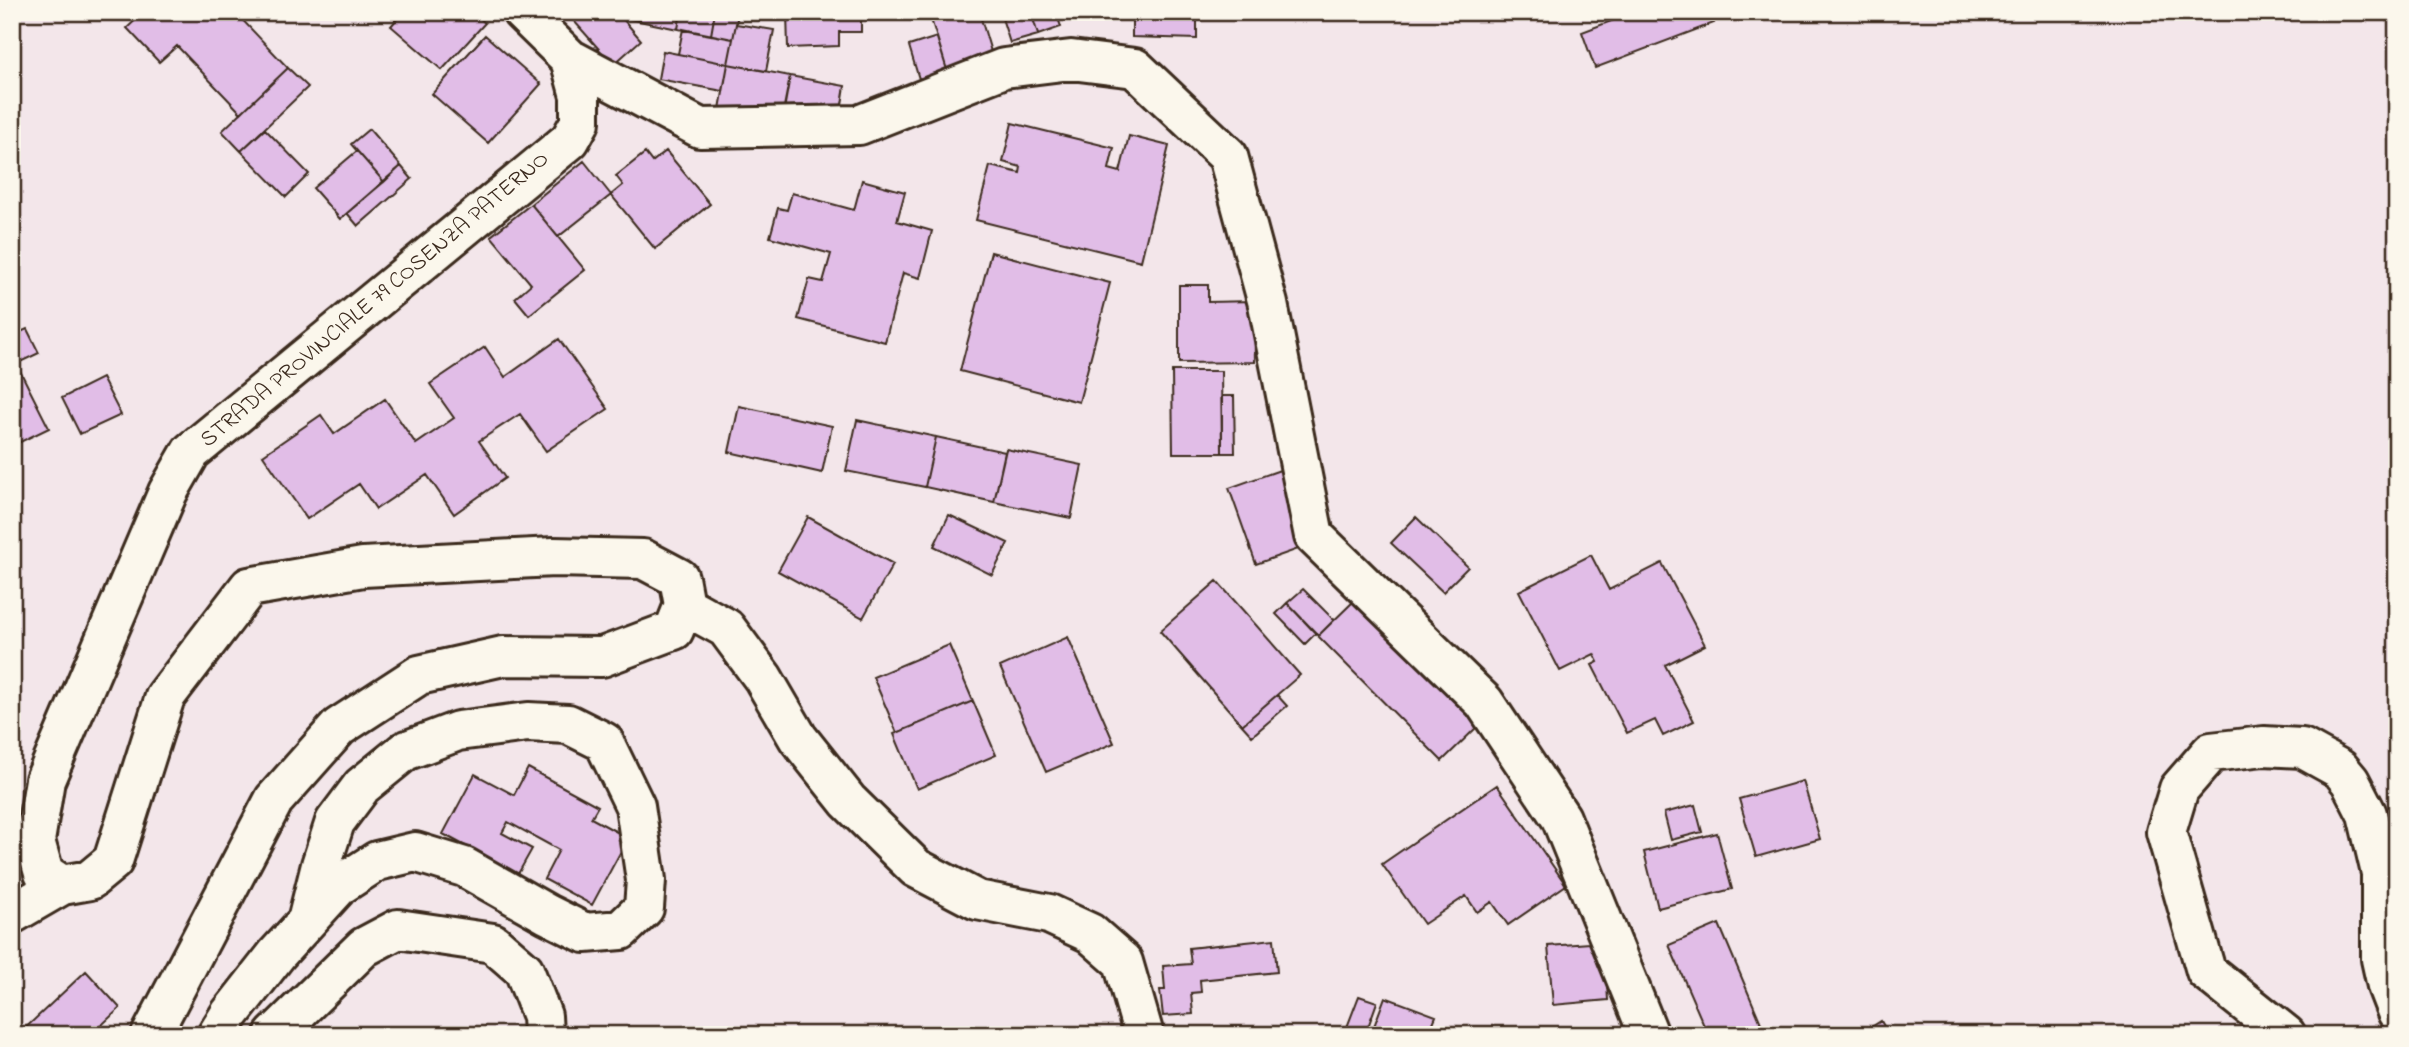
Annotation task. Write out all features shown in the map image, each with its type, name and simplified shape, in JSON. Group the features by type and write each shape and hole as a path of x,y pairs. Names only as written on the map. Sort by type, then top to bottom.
{"street":[{"path":"522,12 570,59 700,128 859,125 1004,68 1071,60 1135,68 1228,156 1268,303 1314,536 1484,702 1561,818 1650,1035"},
{"name":"STRADA PROVINCIALE 79 COSENZA PATERNO","path":"62,885 44,873 35,841 45,780 168,492 191,452 570,140 580,122 580,96 570,59"},
{"path":"12,914 62,885 90,880 113,860 165,698 249,587 363,566 554,557 643,559 679,578 684,605 674,630 602,657 503,656 419,675 339,727 274,800 151,1035"},
{"path":"684,605 726,628 762,678 798,738 848,801 916,868 977,900 1049,914 1069,923 1090,933 1123,962 1144,1035"},
{"path":"217,1035 277,954 340,885 377,861 415,852 464,867 585,933 621,930 644,908 646,880 635,806 604,741 568,724 528,722 458,731 405,751 362,786 335,822 307,921"},
{"path":"2286,1035 2206,971 2166,832 2179,789 2211,752 2264,746 2302,748 2340,769 2350,781 2367,814 2381,873 2382,959 2387,986 2397,1012"},
{"path":"274,1035 364,947 398,929 493,943 524,970 542,1016 543,1035"}],"building":[{"path":"144,12 235,12 288,68 241,113 177,46 159,62 127,28"},
{"path":"403,12 473,12 485,23 442,70 391,26"},
{"path":"566,12 617,12 641,40 613,65"},
{"path":"630,12 681,12 678,29 629,19"},
{"path":"681,12 715,12 711,35 678,29"},
{"path":"715,12 738,14 733,39 711,35"},
{"path":"787,12 861,12 861,32 839,32 839,46 788,48"},
{"path":"942,12 979,12 992,55 947,70 930,16"},
{"path":"1000,12 1031,12 1038,35 1010,43"},
{"path":"1056,12 1061,27 1038,35 1032,15"},
{"path":"1085,12 1197,12 1197,39 1132,37 1132,15"},
{"path":"1635,12 1710,12 1714,23 1595,68 1582,32"},
{"path":"736,24 774,30 766,71 728,64"},
{"path":"683,29 733,39 728,64 678,54"},
{"path":"485,35 541,84 488,143 432,94"},
{"path":"937,37 947,70 919,79 909,46"},
{"path":"663,51 728,64 723,91 658,79"},
{"path":"728,64 790,76 782,121 720,109"},
{"path":"288,68 308,87 241,151 222,131"},
{"path":"790,76 845,86 839,123 783,112"},
{"path":"1012,123 1114,148 1109,169 1120,172 1129,136 1169,146 1141,261 976,220 990,166 1020,173 1021,167 1003,162"},
{"path":"265,129 309,174 286,197 241,151"},
{"path":"369,129 401,166 384,182 351,144"},
{"path":"357,151 384,182 340,219 313,188"},
{"path":"666,151 710,204 655,249 611,195 623,185 616,176 645,153 652,162"},
{"path":"584,161 611,195 558,237 531,204"},
{"path":"401,166 412,179 358,226 347,213"},
{"path":"862,180 905,192 897,221 932,231 920,278 903,273 885,342 798,319 809,279 823,282 831,254 770,237 778,208 787,210 792,193 854,210"},
{"path":"531,204 585,270 529,315 515,298 531,284 491,236"},
{"path":"991,252 1110,283 1079,402 960,371"},
{"path":"1179,285 1208,285 1208,302 1254,301 1255,362 1179,363"},
{"path":"27,329 39,353 16,364 12,355 12,336"},
{"path":"559,339 608,409 546,451 520,414 479,441 505,478 454,514 427,475 376,509 359,484 307,519 263,455 321,415 334,434 385,399 416,444 454,418 430,384 485,347 505,377"},
{"path":"12,355 49,428 12,446"},
{"path":"1172,371 1221,371 1222,453 1173,453"},
{"path":"102,378 121,415 80,434 62,398"},
{"path":"1222,396 1234,396 1235,453 1222,453"},
{"path":"739,406 832,426 822,473 729,452"},
{"path":"857,420 936,437 925,487 846,471"},
{"path":"936,437 1005,452 994,502 925,487"},
{"path":"1006,449 1082,465 1071,518 994,502"},
{"path":"1280,470 1307,546 1256,564 1229,488"},
{"path":"949,515 1008,543 992,575 934,546"},
{"path":"808,517 893,564 863,618 778,571"},
{"path":"1416,517 1468,567 1443,592 1391,543"},
{"path":"1591,555 1609,590 1662,563 1705,645 1665,665 1694,721 1663,736 1655,720 1627,733 1592,665 1598,662 1594,654 1560,671 1519,591"},
{"path":"1217,581 1300,675 1242,725 1160,631"},
{"path":"1303,589 1334,620 1318,636 1287,603"},
{"path":"1356,599 1479,725 1442,761 1318,636"},
{"path":"1287,603 1316,633 1305,644 1276,614"},
{"path":"1068,637 1114,743 1046,772 1000,667"},
{"path":"949,645 973,701 897,733 873,677"},
{"path":"1277,695 1287,706 1252,736 1242,725"},
{"path":"973,701 996,755 917,789 894,734"},
{"path":"528,768 598,806 591,818 628,838 592,905 544,879 559,850 508,822 502,833 532,849 518,874 443,834 475,774 514,795"},
{"path":"1803,781 1820,839 1756,857 1739,799"},
{"path":"1497,785 1566,885 1508,925 1492,902 1477,912 1466,896 1424,924 1382,864"},
{"path":"1695,805 1702,832 1671,840 1664,813"},
{"path":"1717,833 1732,889 1658,908 1644,852"},
{"path":"1719,924 1766,1035 1708,1035 1669,945"},
{"path":"1274,939 1277,972 1200,980 1201,992 1191,993 1193,1014 1163,1016 1160,990 1165,990 1163,966 1191,964 1189,948"},
{"path":"1604,942 1608,1000 1553,1005 1548,946"},
{"path":"86,971 120,1008 91,1035 18,1035"},
{"path":"1359,996 1377,1002 1368,1027 1373,1029 1385,997 1436,1016 1428,1035 1344,1035"},
{"path":"1881,1021 1889,1035 1859,1035"},
{"path":"1472,1029 1487,1035 1469,1035"}]}
